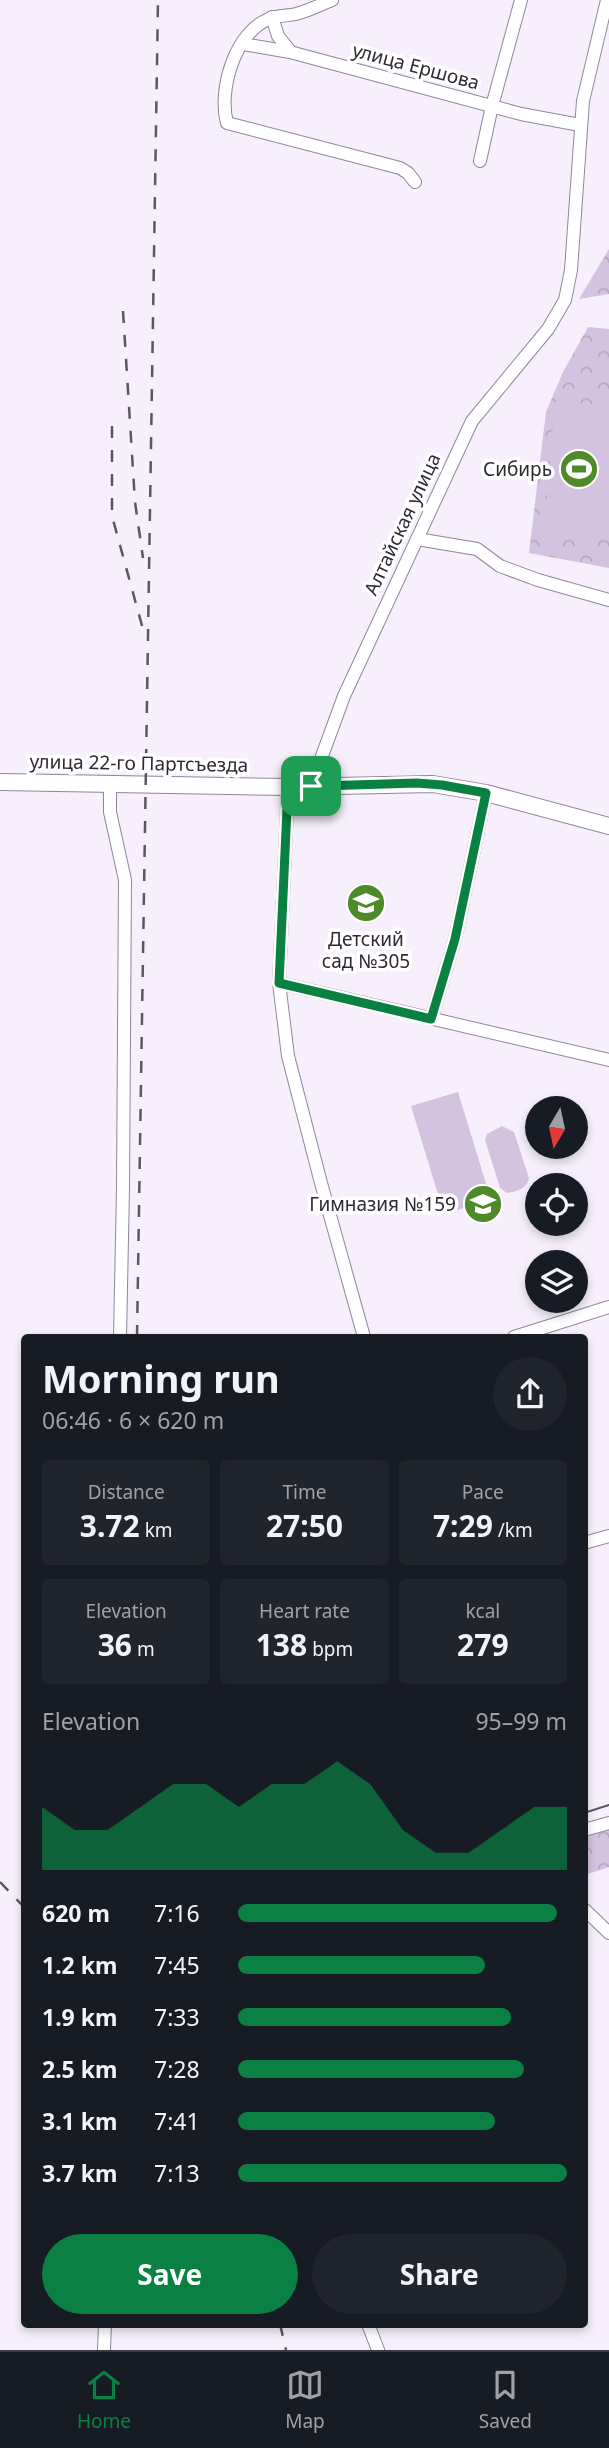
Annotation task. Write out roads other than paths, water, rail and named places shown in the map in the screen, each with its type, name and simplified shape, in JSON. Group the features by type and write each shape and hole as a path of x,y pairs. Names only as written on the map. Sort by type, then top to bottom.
{"main road":[{"name":"улица 22-го Партсъезда","path":"0,782 288,787 417,783 486,793 609,826"}],"street":[{"path":"332,0 295,14 272,17 247,34 228,76 224,97 227,124 400,168 415,182"},
{"path":"480,161 521,0"},
{"path":"580,125 587,76 607,0"},
{"path":"272,17 278,36 290,51"},
{"name":"улица Ершова","path":"243,44 290,51 492,106 580,125"},
{"name":"Алтайская улица","path":"311,786 344,696 472,421 548,329 565,300 571,270 580,125"},
{"path":"417,539 477,549 500,566 609,600"},
{"path":"110,784 110,812 125,880 120,1334"},
{"path":"288,787 279,983 293,1079 363,1334"},
{"path":"431,1019 455,939 486,793"},
{"path":"279,983 609,1060"},
{"path":"524,1334 609,1307"},
{"path":"588,1542 609,1536"},
{"path":"588,1829 609,1822"},
{"path":"588,1913 609,1933"},
{"path":"104,2350 105,2328"},
{"path":"370,2328 378,2350"}],"tram line":[{"path":"588,1812 609,1805"}],"railway":[{"path":"137,1334 158,0"},
{"path":"123,311 135,502 143,558"},
{"path":"112,426 112,516 144,633"},
{"path":"0,1882 21,1904"},
{"path":"281,2328 286,2350"}],"place":[{"name":"Сибирь","path":"579,469"},
{"name":"Детский сад №305","path":"366,903"},
{"name":"Гимназия №159","path":"483,1204"}]}
